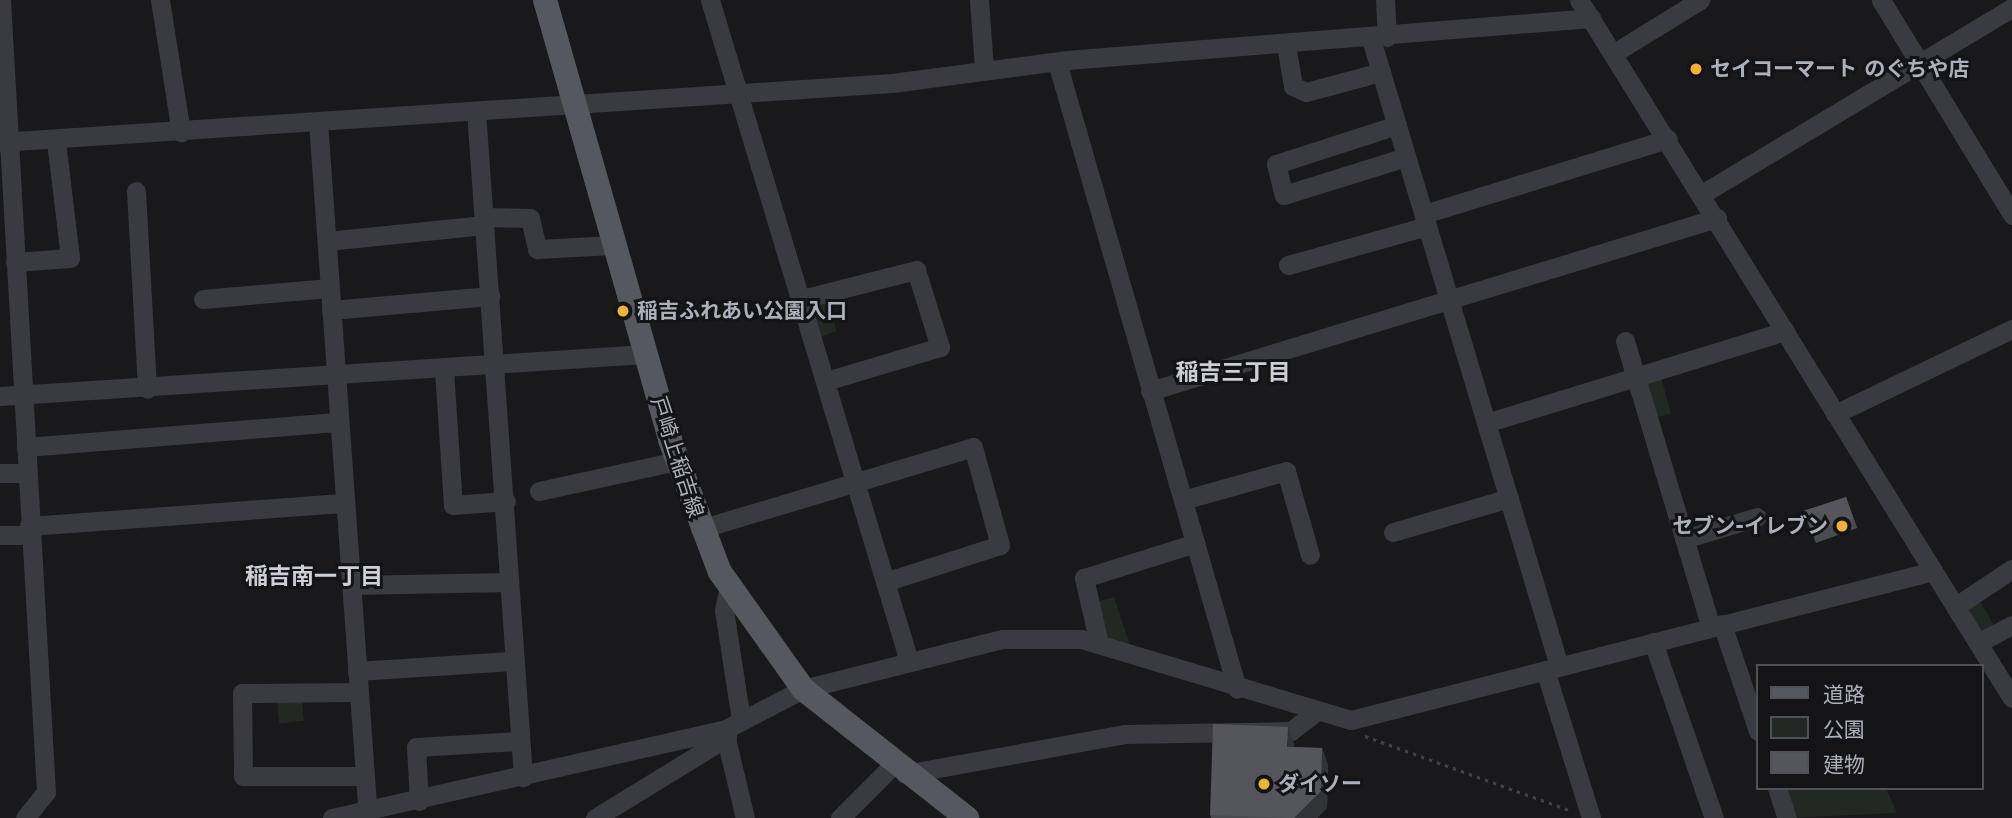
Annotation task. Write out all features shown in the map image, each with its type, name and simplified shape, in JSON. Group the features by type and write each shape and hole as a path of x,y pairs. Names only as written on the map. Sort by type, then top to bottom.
{"main road":[{"name":"戸崎上稲吉線","path":"545,0 677,461 700,529 729,588 803,689 899,770 967,818"}],"street":[{"path":"1,0 6,142 46,792 25,818"},
{"path":"160,0 181,132"},
{"path":"710,0 909,661"},
{"path":"979,0 984,68"},
{"path":"1385,0 1379,38 1381,72 1509,498 1591,818"},
{"path":"1579,0 1615,53 2012,698"},
{"path":"1615,53 1700,0"},
{"path":"1881,0 2012,215"},
{"path":"1702,194 2012,8"},
{"path":"6,142 892,83 984,68 1379,38 1591,18"},
{"path":"1286,45 1293,86 1306,92 1381,72"},
{"path":"1057,62 1237,689"},
{"path":"476,111 506,501 512,661 523,777"},
{"path":"318,121 367,815"},
{"path":"1397,125 1276,164 1284,195 1406,157"},
{"path":"1288,265 1668,139"},
{"path":"15,262 70,258 56,140"},
{"path":"136,191 147,389"},
{"path":"327,241 484,221 530,218 537,249 613,245"},
{"path":"1150,391 1717,218"},
{"path":"802,299 916,270 940,347 826,381"},
{"path":"203,299 330,288"},
{"path":"331,310 490,296"},
{"path":"1835,414 2012,329"},
{"path":"1486,423 1785,331"},
{"path":"1625,341 1684,539 1756,726"},
{"path":"0,396 336,378 645,354"},
{"path":"444,370 453,505 506,501"},
{"path":"26,447 339,422"},
{"path":"700,529 973,447 1000,545 885,582"},
{"path":"539,492 677,461"},
{"path":"1183,500 1286,471 1310,555"},
{"path":"0,473 27,473"},
{"path":"1393,533 1509,498"},
{"path":"0,535 345,503"},
{"path":"1684,539 1757,517"},
{"path":"1099,643 1084,578 1196,543"},
{"path":"1956,606 2012,569"},
{"path":"595,818 731,729 803,689 1002,639 1041,636 1099,643 1314,713 1351,720 1933,571"},
{"path":"351,585 508,582"},
{"path":"729,588 724,610 731,729 745,818"},
{"path":"1978,643 2012,625"},
{"path":"1654,642 1714,818"},
{"path":"357,671 512,661"},
{"path":"358,692 242,693 243,776 364,776"},
{"path":"839,818 899,770 1125,734 1291,731 1314,713"},
{"path":"332,818 367,815 731,729"},
{"path":"419,801 415,747 520,740"},
{"path":"1778,790 1787,818"}],"path":[{"path":"1351,720 1365,736 1591,818"}],"green space":[{"path":"826,298 837,331 819,337 808,304"},
{"path":"1660,373 1671,414 1651,419 1640,378"},
{"path":"1114,597 1131,648 1110,643 1096,602"},
{"path":"1980,601 1996,629 1980,638 1964,610"},
{"path":"301,692 304,721 279,723 276,695"},
{"path":"1778,790 1887,790 1897,813 1787,818"}],"building":[{"path":"1846,497 1853,519 1811,532 1804,511"},
{"path":"1213,724 1288,727 1287,747 1322,748 1321,791 1294,818 1210,815"}],"place":[{"name":"セイコーマート のぐちや店","path":"1696,69"},
{"name":"稲吉ふれあい公園入口","path":"623,311"},
{"name":"セブン-イレブン","path":"1842,526"},
{"name":"ダイソー","path":"1264,784"}],"district":[{"name":"稲吉三丁目","path":"1233,372"},
{"name":"稲吉南一丁目","path":"314,576"}]}
